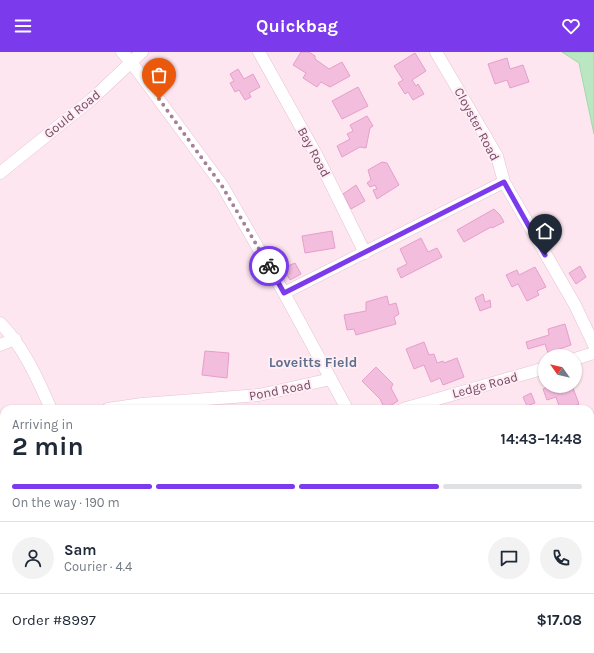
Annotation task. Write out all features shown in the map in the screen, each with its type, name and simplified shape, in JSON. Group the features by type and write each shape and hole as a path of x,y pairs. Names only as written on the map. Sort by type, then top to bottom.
{"street":[{"path":"122,52 131,62 222,186 284,293 345,405"},
{"name":"Gould Road","path":"0,172 92,98 142,52"},
{"name":"Bay Road","path":"259,52 317,156 365,253"},
{"name":"Cloyster Road","path":"436,52 497,156 504,182 552,268 575,304 594,345"},
{"path":"284,293 504,182"},
{"path":"0,323 15,339 49,405"},
{"path":"0,346 15,339"},
{"path":"582,357 594,353"},
{"name":"Ledge Road","path":"415,405 538,370"},
{"name":"Pond Road","path":"135,405 259,395 331,379"}],"shaded area":[{"path":"562,52 594,52 594,134 579,63"}],"building":[{"path":"301,52 309,52 315,56 315,59 329,69 342,62 350,76 330,87 321,82 317,87 303,78 306,73 293,65"},
{"path":"415,53 426,71 412,80 416,86 418,84 424,94 413,100 408,92 405,94 398,83 403,80 394,66"},
{"path":"507,58 510,69 523,65 529,82 510,88 507,80 495,84 488,64"},
{"path":"238,69 244,79 253,74 260,87 249,93 251,97 245,100 239,90 235,92 230,83 234,81 230,74"},
{"path":"358,87 368,106 342,119 332,101"},
{"path":"367,116 373,126 370,128 366,148 360,147 342,157 337,146 350,139 347,134 353,131 350,125"},
{"path":"382,162 387,163 399,185 377,199 373,190 377,189 375,185 370,187 367,183 371,180 368,170"},
{"path":"356,185 365,201 351,209 343,194"},
{"path":"494,209 504,222 492,228 491,227 464,242 457,230"},
{"path":"332,231 335,248 305,253 302,236"},
{"path":"421,238 428,252 437,248 442,257 401,278 397,269 407,264 400,249"},
{"path":"295,263 301,274 290,280 283,268"},
{"path":"580,266 586,277 576,284 569,273"},
{"path":"535,267 546,287 537,291 539,295 527,301 518,284 512,287 506,275 517,270 519,275"},
{"path":"483,294 485,302 490,300 491,307 480,311 475,298"},
{"path":"387,296 389,305 396,303 399,314 394,317 396,324 356,335 354,329 347,330 344,315 366,311 366,302"},
{"path":"565,324 571,345 560,349 547,349 545,344 528,349 526,342 549,335 548,329"},
{"path":"424,342 429,355 434,354 437,363 443,361 444,363 457,358 464,377 443,385 440,378 431,382 424,365 414,369 406,349"},
{"path":"205,351 229,353 227,378 202,375"},
{"path":"376,367 393,384 391,388 398,401 392,405 383,405 380,399 362,381"},
{"path":"531,393 535,403 527,405 523,397"},
{"path":"544,393 575,393 579,404 559,405 556,397 547,400"}],"way so far":[{"path":"159,99 222,186 269,266"}],"district":[{"name":"Loveitts Field","path":"313,362"}],"route":[{"path":"269,266 284,293 504,182 545,255"}]}
